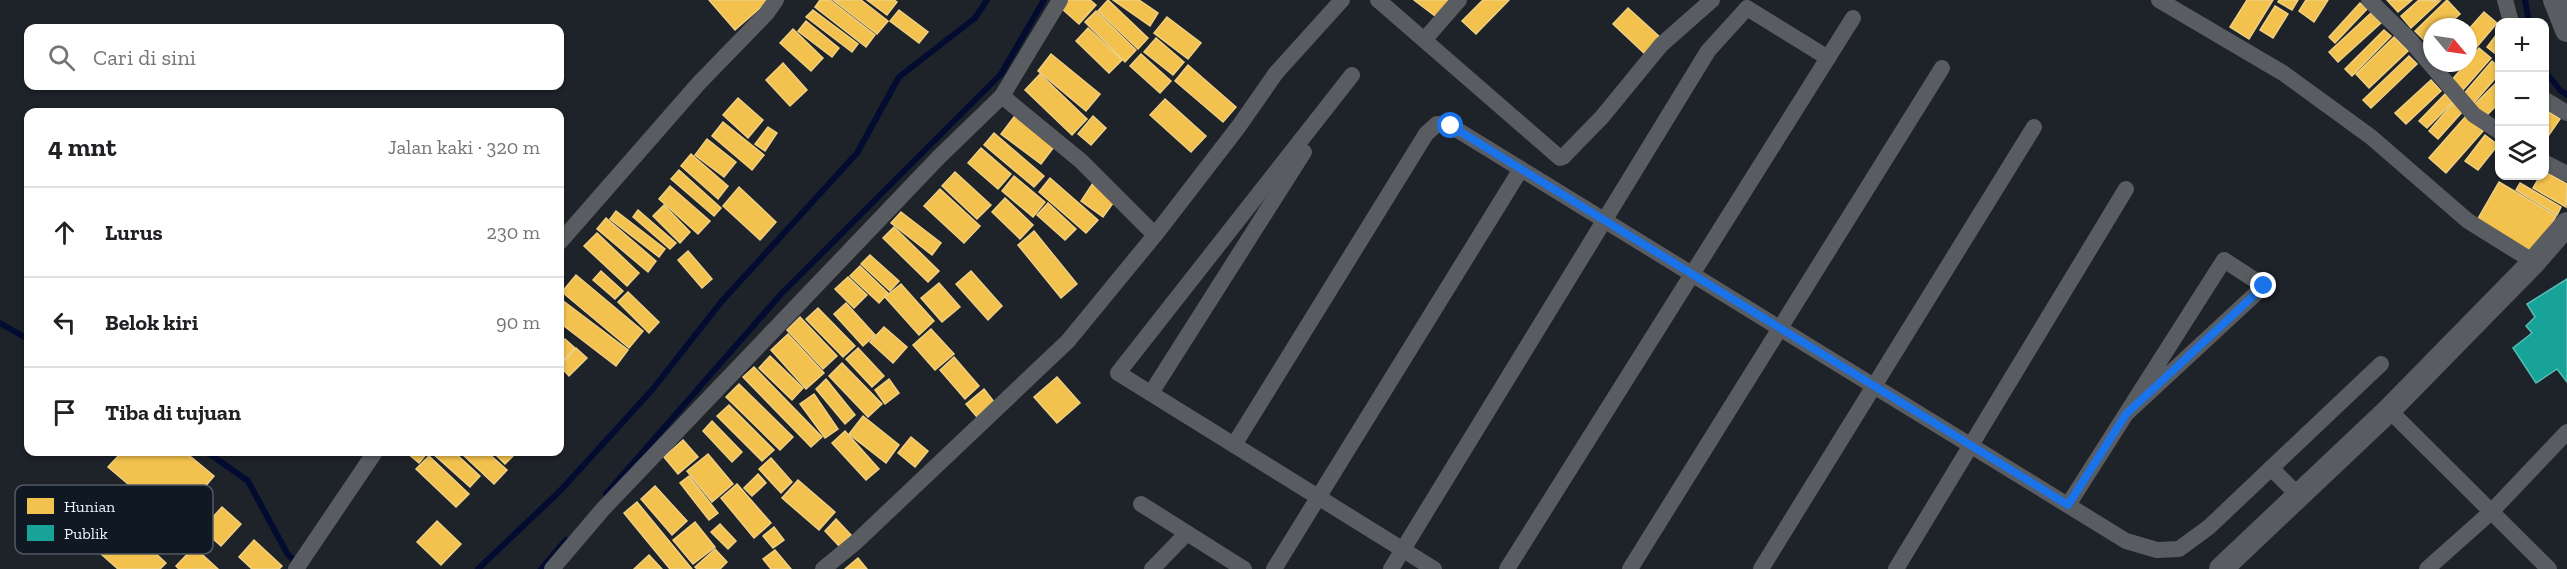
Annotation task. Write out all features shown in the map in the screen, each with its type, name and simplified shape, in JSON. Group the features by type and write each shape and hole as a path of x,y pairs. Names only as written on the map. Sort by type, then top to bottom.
{"street":[{"path":"564,237 699,83 766,14 776,0"},
{"path":"552,569 611,500 939,158 1002,96 1060,0"},
{"path":"823,569 856,542 1068,341 1155,235 1239,126 1276,73 1342,0"},
{"path":"1378,0 1560,158 1602,117 1661,45 1712,0"},
{"path":"1425,39 1459,0"},
{"path":"2159,0 2283,73 2371,137 2468,221 2550,253"},
{"path":"2369,0 2409,39 2474,115 2495,129"},
{"path":"2505,0 2510,18"},
{"path":"2555,0 2567,30"},
{"path":"1391,569 1708,51 1747,8 1828,58"},
{"path":"1508,569 1853,18"},
{"path":"1630,569 1942,69"},
{"path":"1151,393 1352,75 1118,373 1434,569"},
{"path":"1002,96 1081,161 1155,235"},
{"path":"2549,102 2567,113"},
{"path":"1234,445 1426,134 1437,124 1451,126 2126,541 2157,550 2179,549 2209,527 2380,364"},
{"path":"1761,569 2034,127"},
{"path":"2549,165 2567,174"},
{"path":"1274,569 1521,169"},
{"path":"1896,569 2126,189"},
{"path":"2221,569 2550,253 2567,224"},
{"path":"2068,505 2224,260 2264,286 2126,414"},
{"path":"2389,410 2549,569"},
{"path":"2427,569 2491,513 2567,432"},
{"path":"299,565 372,456"},
{"path":"2271,468 2299,496"},
{"path":"1141,504 1244,569"},
{"path":"1152,569 1187,533"},
{"path":"1165,569 1187,533"}],"building: Hunian":[{"path":"709,0 769,0 735,30"},
{"path":"820,0 830,0 875,35 866,47 815,7"},
{"path":"833,0 861,0 888,21 877,34"},
{"path":"867,0 894,0 897,2 887,15"},
{"path":"1068,0 1090,0 1096,5 1079,24 1061,8"},
{"path":"1108,0 1148,38 1138,49 1098,11"},
{"path":"1113,0 1139,0 1158,13 1150,26"},
{"path":"1414,0 1453,0 1439,19"},
{"path":"1483,0 1509,0 1476,34 1462,21"},
{"path":"2247,0 2273,0 2249,39 2230,27"},
{"path":"2279,0 2298,0 2292,10 2278,2"},
{"path":"2306,0 2328,0 2314,22 2299,11"},
{"path":"2387,0 2412,0 2398,12"},
{"path":"2419,0 2440,1 2411,28 2401,16"},
{"path":"2447,0 2460,14 2456,18 2428,18"},
{"path":"2360,3 2367,9 2335,43 2329,37"},
{"path":"2275,6 2288,14 2273,38 2260,30"},
{"path":"1628,8 1661,38 1646,55 1613,24"},
{"path":"813,10 858,44 852,52 806,17"},
{"path":"899,10 928,32 919,43 890,21"},
{"path":"1096,11 1136,50 1125,62 1085,22"},
{"path":"2484,12 2495,21 2495,25 2477,47 2477,20"},
{"path":"2371,13 2381,23 2338,62 2329,52"},
{"path":"1167,17 1201,43 1188,59 1154,33"},
{"path":"806,21 839,48 832,57 798,31"},
{"path":"2423,23 2423,39 2415,31"},
{"path":"1088,28 1122,60 1109,73 1076,41"},
{"path":"793,29 823,58 811,71 780,43"},
{"path":"2384,30 2391,36 2352,76 2345,69"},
{"path":"2394,37 2408,51 2369,88 2356,74"},
{"path":"2495,37 2495,53 2487,47"},
{"path":"1156,38 1184,62 1173,75 1144,52"},
{"path":"2479,48 2491,58 2462,91 2451,81 2459,72 2477,72"},
{"path":"1051,54 1100,94 1086,111 1038,71"},
{"path":"1141,54 1171,81 1160,93 1130,66"},
{"path":"2409,56 2417,64 2371,108 2363,100"},
{"path":"2492,61 2495,64 2495,79 2472,105 2462,96"},
{"path":"783,63 807,90 790,106 766,80"},
{"path":"1188,65 1236,107 1223,122 1175,81"},
{"path":"1040,74 1087,119 1072,135 1025,90"},
{"path":"2431,80 2441,91 2406,124 2395,113"},
{"path":"2495,84 2495,107 2486,116 2474,105"},
{"path":"2445,94 2453,102 2427,128 2419,121"},
{"path":"738,98 763,120 748,138 723,115"},
{"path":"1165,99 1206,136 1191,152 1150,115"},
{"path":"2453,103 2463,111 2438,139 2429,131"},
{"path":"2549,112 2560,119 2549,135"},
{"path":"1017,113 1057,143 1041,164 1001,134"},
{"path":"1093,116 1106,128 1091,145 1078,134"},
{"path":"2466,116 2483,131 2446,173 2429,158"},
{"path":"723,122 764,155 752,170 712,136"},
{"path":"768,127 777,133 765,151 755,144"},
{"path":"994,133 1044,176 1034,187 984,145"},
{"path":"2485,135 2495,143 2495,149 2478,170 2465,161"},
{"path":"707,139 736,162 724,177 695,155"},
{"path":"981,148 1011,174 998,189 968,163"},
{"path":"691,154 728,186 718,199 681,166"},
{"path":"679,170 721,208 714,216 671,179"},
{"path":"955,172 991,205 977,219 942,186"},
{"path":"2549,174 2567,184 2566,207 2533,188 2538,180 2549,180"},
{"path":"1014,176 1045,202 1033,217 1002,191"},
{"path":"1050,178 1098,220 1086,233 1039,192"},
{"path":"2499,182 2556,216 2534,256 2476,222"},
{"path":"1093,183 1116,199 1103,217 1081,201"},
{"path":"2520,183 2561,207 2557,215 2516,190"},
{"path":"670,186 710,221 698,234 659,199"},
{"path":"739,187 776,222 760,240 723,206"},
{"path":"940,189 980,226 964,243 924,206"},
{"path":"1005,198 1033,225 1020,239 992,212"},
{"path":"1048,203 1076,229 1065,240 1037,215"},
{"path":"664,205 690,232 680,243 653,216"},
{"path":"638,210 676,243 670,249 633,217"},
{"path":"616,211 665,249 659,257 610,219"},
{"path":"901,212 941,243 932,255 891,223"},
{"path":"606,218 656,261 648,272 597,229"},
{"path":"894,227 939,271 928,282 883,238"},
{"path":"1034,231 1077,284 1061,298 1018,245"},
{"path":"597,233 639,273 627,286 584,246"},
{"path":"688,251 712,279 702,288 678,260"},
{"path":"870,255 899,281 890,291 861,264"},
{"path":"860,266 888,293 879,303 850,276"},
{"path":"601,271 623,291 615,299 593,280"},
{"path":"971,271 1002,306 988,320 956,284"},
{"path":"576,275 643,331 629,348 564,294 564,290"},
{"path":"848,277 867,295 854,308 835,289"},
{"path":"939,283 960,307 942,322 921,298"},
{"path":"901,284 934,321 919,335 885,297"},
{"path":"628,292 659,322 649,333 618,302"},
{"path":"564,302 628,350 616,366 564,326"},
{"path":"846,303 875,335 863,346 834,314"},
{"path":"818,308 855,346 843,357 806,319"},
{"path":"800,317 837,356 823,369 787,330"},
{"path":"884,327 907,347 893,363 870,342"},
{"path":"931,329 954,354 935,370 913,345"},
{"path":"788,334 824,373 806,389 771,350"},
{"path":"564,340 575,348 564,360"},
{"path":"576,348 587,358 569,376 564,370 564,362"},
{"path":"858,348 884,376 872,387 846,359"},
{"path":"770,356 803,388 792,400 759,368"},
{"path":"954,357 979,386 965,399 940,370"},
{"path":"842,363 882,404 868,417 829,376"},
{"path":"754,367 822,437 811,447 743,377"},
{"path":"1057,377 1080,403 1057,423 1034,397"},
{"path":"826,379 855,415 845,424 816,389"},
{"path":"889,379 899,393 885,404 875,390"},
{"path":"739,384 793,437 780,450 726,397"},
{"path":"984,389 995,403 977,417 966,404"},
{"path":"814,394 838,429 825,438 800,404"},
{"path":"729,405 774,450 762,461 717,416"},
{"path":"863,416 899,445 886,463 849,434"},
{"path":"712,421 742,452 732,462 703,431"},
{"path":"845,431 879,469 866,480 832,443"},
{"path":"911,437 928,451 915,467 898,453"},
{"path":"683,440 698,457 678,474 664,457"},
{"path":"708,454 733,484 712,502 687,471"},
{"path":"118,456 190,456 214,476 206,485 129,485 108,467"},
{"path":"411,456 425,456 419,463"},
{"path":"429,456 469,494 456,507 416,469"},
{"path":"435,456 458,456 480,476 470,487"},
{"path":"464,456 491,456 507,470 494,484"},
{"path":"497,456 513,456 505,464"},
{"path":"771,458 792,482 781,493 759,469"},
{"path":"758,474 766,483 752,496 744,488"},
{"path":"689,476 718,513 709,520 680,483"},
{"path":"798,480 835,512 819,530 782,498"},
{"path":"737,484 771,523 754,538 721,498"},
{"path":"655,486 687,521 672,535 641,499"},
{"path":"637,502 692,569 670,569 624,513"},
{"path":"222,507 241,524 221,546 213,539 213,517"},
{"path":"836,519 851,535 839,546 825,531"},
{"path":"437,521 461,544 441,565 417,542"},
{"path":"695,522 715,547 693,564 673,540"},
{"path":"720,524 736,541 728,549 711,532"},
{"path":"774,527 784,540 773,548 763,536"},
{"path":"254,540 282,566 279,569 252,569 239,557"},
{"path":"715,549 727,562 720,569 697,569 695,567"},
{"path":"775,550 791,569 771,569 763,559"},
{"path":"101,554 156,554 166,563 160,569 118,569"},
{"path":"187,554 202,554 218,569 179,569 176,566"},
{"path":"649,555 662,569 634,569"},
{"path":"858,558 867,569 845,569"}],"building: Publik":[{"path":"2567,279 2567,382 2557,369 2536,383 2513,348 2532,333 2526,326 2535,317 2527,304"}],"waterway":[{"path":"478,569 560,491 652,390 722,301 857,153 899,77 975,18 987,0"},
{"path":"606,494 782,293 1001,74 1044,0"},
{"path":"2525,0 2528,18"},
{"path":"2546,72 2567,95"},
{"path":"0,323 24,337"},
{"path":"213,456 248,481 288,555 298,563"},
{"path":"541,569 566,540"}],"route":[{"path":"1451,126 2068,505 2126,414 2264,286"}]}
